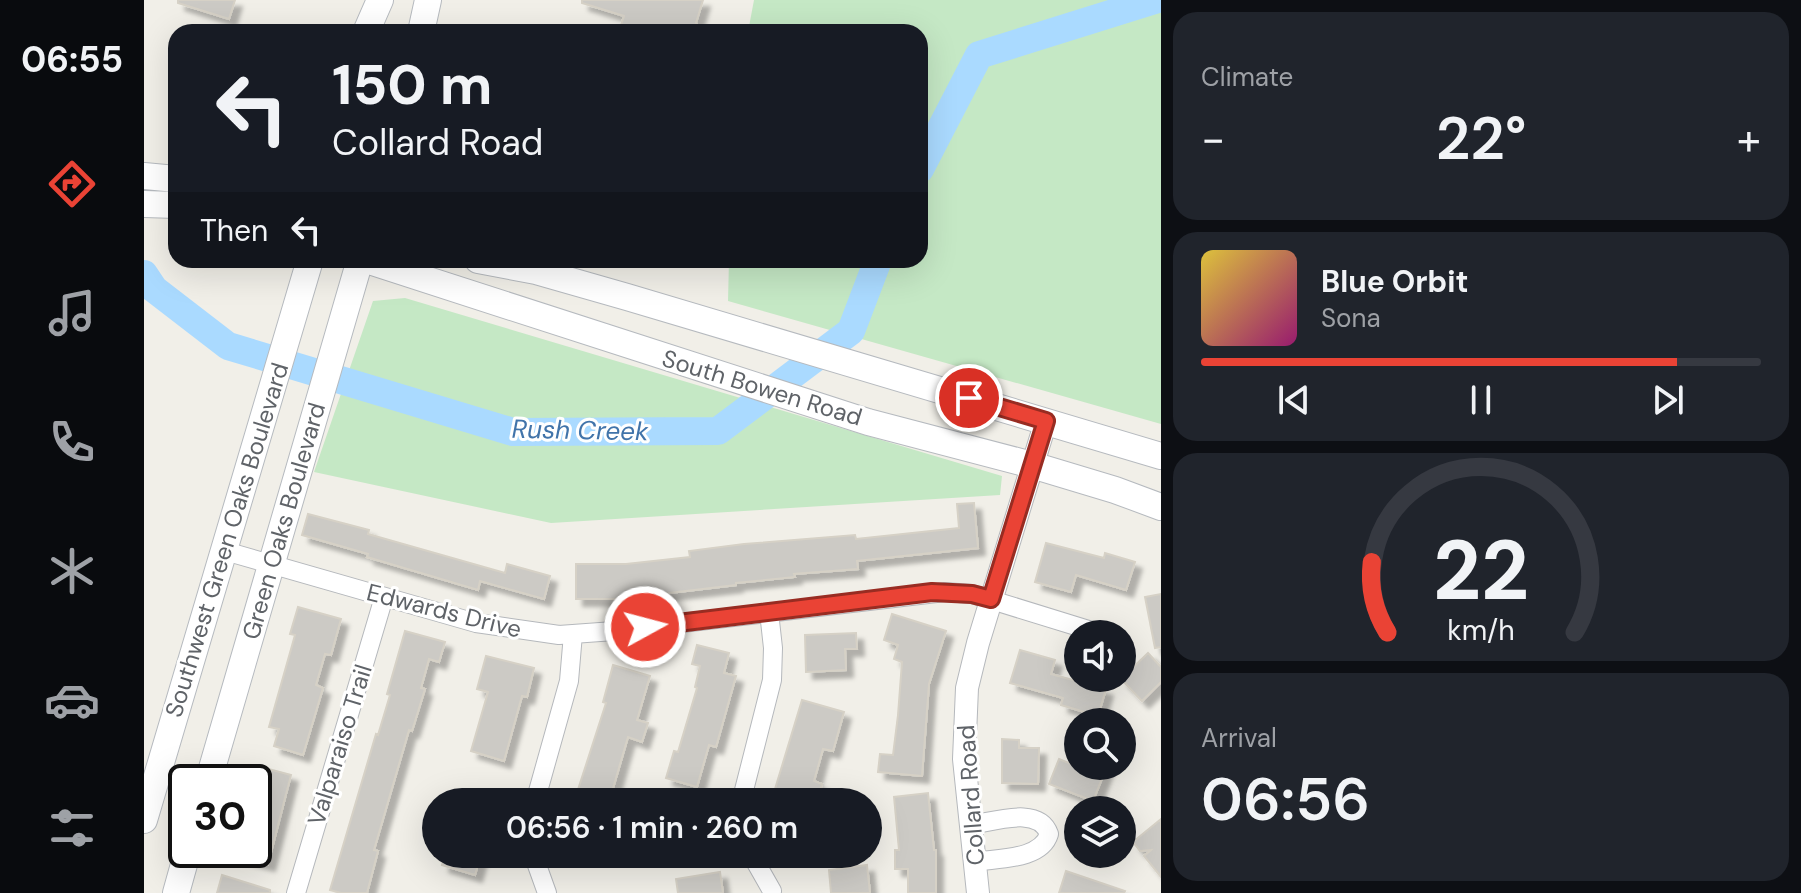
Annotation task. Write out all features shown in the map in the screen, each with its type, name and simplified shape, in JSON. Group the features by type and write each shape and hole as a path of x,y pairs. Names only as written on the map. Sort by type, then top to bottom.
{"main road":[{"path":"370,24 380,0"},
{"path":"375,24 380,0"},
{"path":"423,24 428,0"},
{"path":"144,176 168,178"},
{"path":"144,204 168,205"},
{"name":"Southwest Green Oaks Boulevard","path":"144,820 308,268"},
{"name":"Green Oaks Boulevard","path":"213,764 343,312 360,268"},
{"name":"South Bowen Road","path":"388,268 868,422 1032,465 1161,507"},
{"name":"South Bowen Road","path":"533,268 1161,456"},
{"path":"613,340 627,297"},
{"path":"176,893 183,868"}],"street":[{"name":"Collard Road","path":"978,893 964,759 965,710 972,665 1046,421"},
{"name":"Edwards Drive","path":"225,551 491,627 526,632 573,634 932,592 972,594 1064,622"},
{"name":"Valparaiso Trail","path":"296,893 384,597"},
{"path":"745,788 772,680 773,648 769,612"},
{"path":"539,788 569,681 573,634"},
{"path":"970,825 1034,818 1045,824 1049,834 1034,852 975,862"},
{"path":"538,868 547,893"},
{"path":"759,868 772,891"}],"green space":[{"path":"754,0 1161,0 1161,424 728,301 729,268 928,268 928,24 750,24"},
{"path":"405,298 1002,476 1000,495 551,523 314,472 373,301"}],"building":[{"path":"178,0 235,0 229,19 178,3"},
{"path":"582,0 703,0 697,24 621,24 624,16 582,3"},
{"path":"974,503 978,548 857,561 858,569 794,574 795,577 736,585 619,599 576,599 576,564 626,564 690,557 689,551 744,544 855,535 856,539 959,528 957,504"},
{"path":"308,514 505,573 507,564 550,576 544,599 480,581 478,590 302,535"},
{"path":"1046,543 1104,558 1105,553 1135,562 1126,590 1076,575 1071,592 1035,582"},
{"path":"1161,594 1161,647 1155,648 1145,597"},
{"path":"298,607 341,619 331,655 325,654 316,685 323,688 303,755 274,746 279,729 269,727 295,635 290,634"},
{"path":"892,614 946,631 929,684 922,776 878,772 880,754 893,755 898,715 902,662 894,659 898,645 884,640"},
{"path":"405,631 445,642 439,662 429,659 421,688 425,689 412,731 409,730 374,850 378,851 367,893 341,893 330,890 390,695 387,694"},
{"path":"856,633 857,649 845,649 846,670 806,672 805,635"},
{"path":"697,645 729,653 724,673 736,676 716,747 709,745 697,787 666,778 674,751 678,752 697,688 700,666 692,664"},
{"path":"1020,650 1055,660 1051,674 1064,678 1064,692 1105,692 1100,708 1071,708 1061,705 1063,698 1010,683"},
{"path":"1148,653 1161,667 1161,682 1142,701 1133,692 1136,692 1136,665"},
{"path":"486,656 534,668 527,697 522,696 504,761 471,751 488,692 477,689"},
{"path":"613,665 650,676 637,720 648,723 642,742 628,737 613,788 579,788 606,703 603,702"},
{"path":"802,700 844,712 833,751 823,749 814,781 822,784 821,788 775,788"},
{"path":"1002,739 1019,740 1019,748 1039,748 1038,784 1002,783"},
{"path":"1059,759 1064,761 1064,780 1101,780 1095,796 1080,796 1049,784"},
{"path":"272,770 291,775 272,849"},
{"path":"928,793 936,850 936,893 908,893 908,869 895,869 895,850 899,850 894,797"},
{"path":"1161,819 1161,877 1144,856 1151,850 1140,851 1136,840"},
{"path":"452,868 477,868 475,875"},
{"path":"867,868 870,893 831,893 829,870"},
{"path":"1066,871 1125,891 1059,893"},
{"path":"720,872 723,893 678,893 676,879"},
{"path":"222,875 270,890 270,893 217,893"}],"waterway":[{"name":"Rush Creek","path":"928,154 979,55 1155,0"},
{"name":"Rush Creek","path":"144,274 154,289 228,346 513,432 718,431 851,331 875,268"}],"route":[{"path":"645,627 932,592 972,594 991,599 1046,421 969,398"}]}
